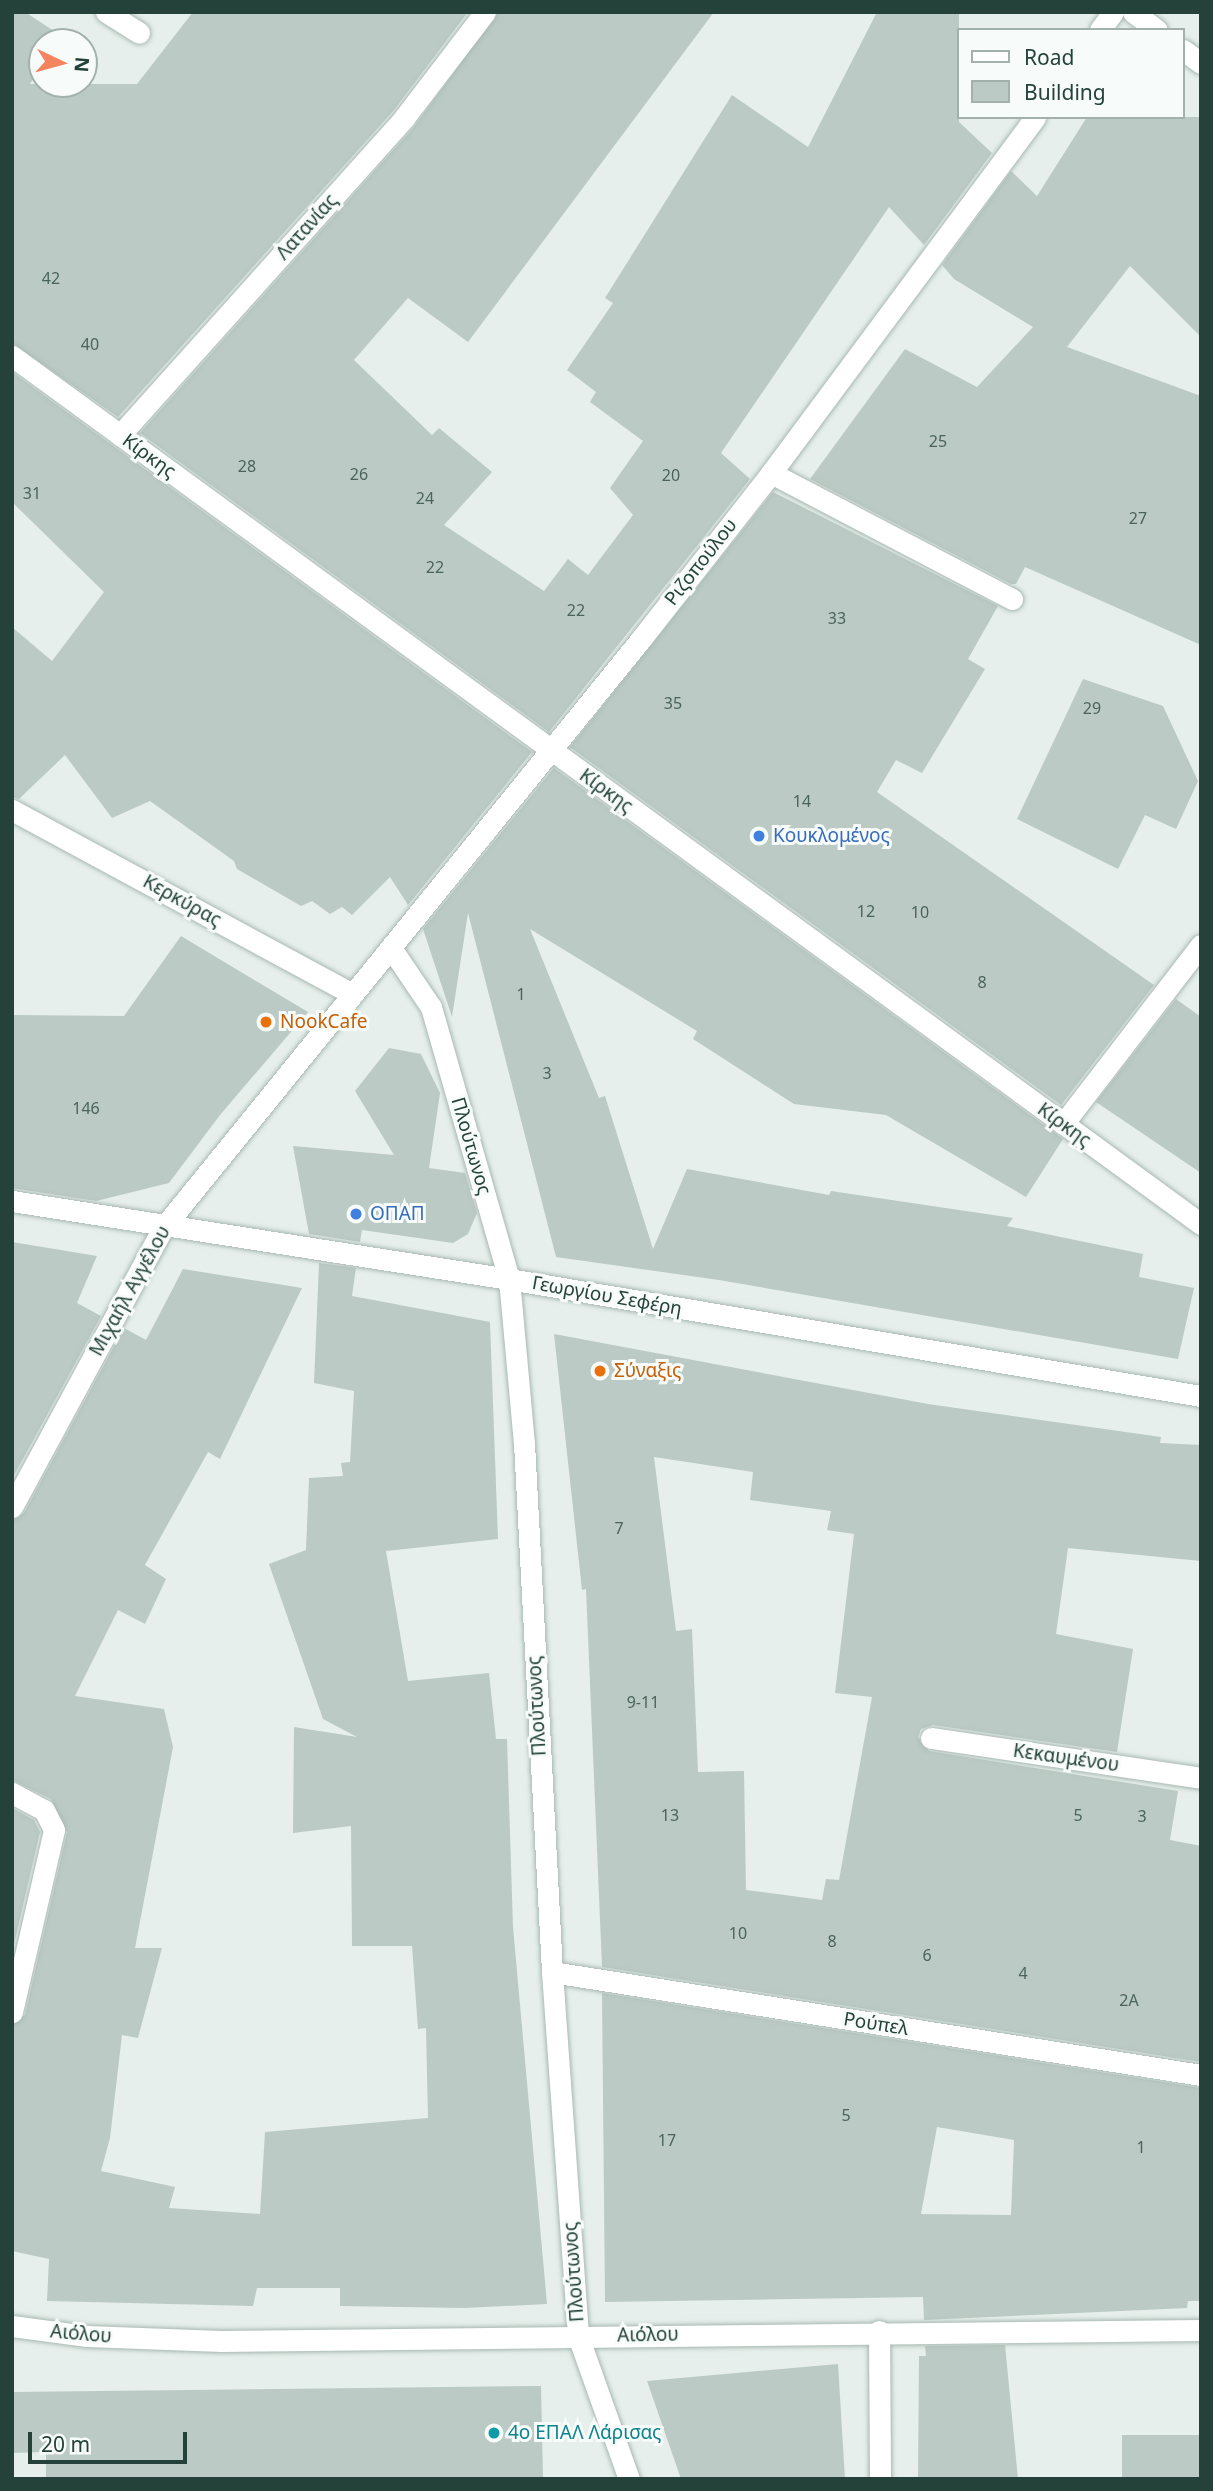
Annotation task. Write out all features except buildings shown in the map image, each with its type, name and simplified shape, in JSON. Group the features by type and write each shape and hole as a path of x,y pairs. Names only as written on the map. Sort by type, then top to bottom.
{"street":[{"path":"106,12 139,33"},
{"name":"Λατανίας","path":"120,435 404,118 485,12"},
{"path":"1101,28 1113,12"},
{"path":"1133,12 1154,28"},
{"path":"1185,51 1201,63"},
{"name":"Ριζοπούλου","path":"352,994 551,750 771,473 1034,119"},
{"name":"Κίρκης","path":"12,356 1201,1224"},
{"path":"771,473 1012,599"},
{"name":"Κερκύρας","path":"12,810 352,994"},
{"path":"1063,1124 1201,946"},
{"name":"Πλούτωνος","path":"391,948 431,1007 509,1279 524,1443 552,1972 578,2336 629,2479"},
{"name":"Μιχαήλ Αγγέλου","path":"12,1507 163,1228 352,994"},
{"name":"Γεωργίου Σεφέρη","path":"12,1201 163,1228 509,1279 1201,1396"},
{"name":"Κεκαυμένου","path":"931,1738 1201,1778"},
{"path":"12,1793 44,1810 54,1830 50,1862 12,2012"},
{"name":"Ρούπελ","path":"552,1972 1201,2075"},
{"name":"Αιόλου","path":"12,2326 87,2336 221,2341 879,2331 1201,2330"},
{"path":"879,2331 880,2479"}],"place":[{"name":"Κουκλομένος","path":"759,836"},
{"name":"NookCafe","path":"266,1022"},
{"name":"ΟΠΑΠ","path":"356,1214"},
{"name":"Σύναξις","path":"600,1371"},
{"name":"4ο ΕΠΑΛ Λάρισας","path":"494,2433"}]}
